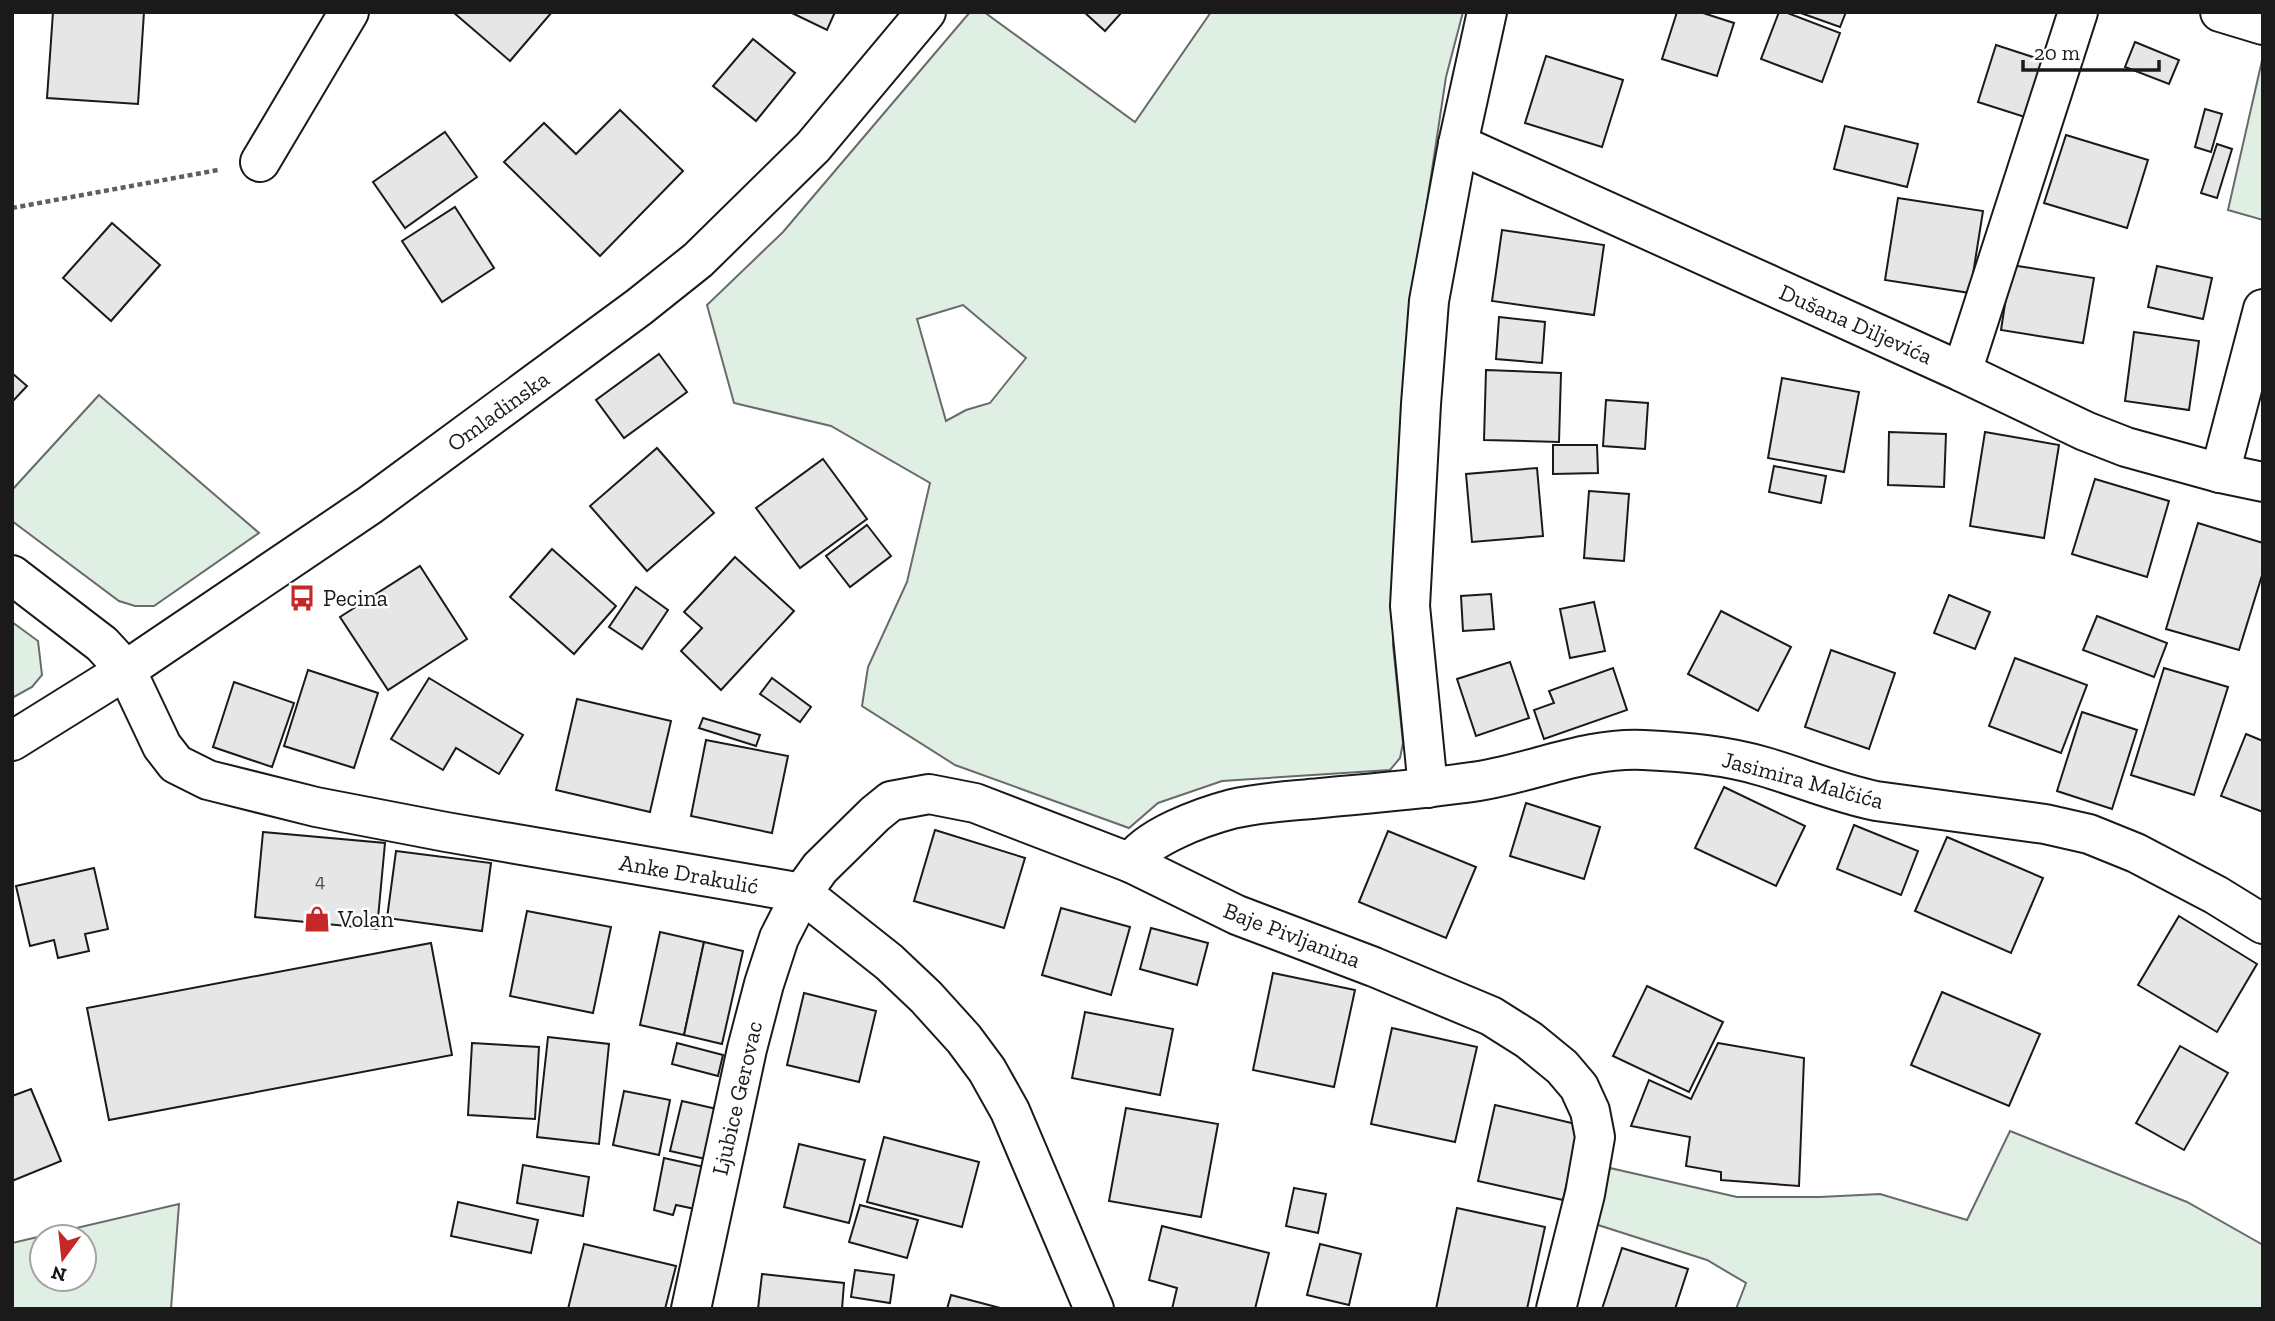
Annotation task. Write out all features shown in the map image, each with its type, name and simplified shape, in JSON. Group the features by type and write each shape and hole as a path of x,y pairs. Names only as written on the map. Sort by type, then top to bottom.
{"street":[{"path":"260,162 349,12"},
{"name":"Omladinska","path":"12,741 126,670 370,505 639,307 698,260 813,147 926,12"},
{"path":"1428,788 1411,617 1420,404 1429,301 1458,144 1487,12"},
{"path":"1962,372 2078,12"},
{"path":"2220,12 2263,25"},
{"name":"Dušana Diljevića","path":"1458,144 1962,372 2085,431 2126,447 2263,482"},
{"path":"2220,473 2263,309"},
{"name":"Anke Drakulić","path":"12,575 102,644 126,670 162,746 176,765 208,780 316,807 407,825 802,893 889,962 926,996 987,1070 1010,1111 1094,1309"},
{"name":"Jasimira Malčića","path":"1131,863 1136,855 1160,838 1199,820 1233,809 1275,802 1428,788 1483,780 1609,750 1702,754 1763,766 1863,799 2045,824 2089,834 2136,853 2263,924"},
{"name":"Baje Pivljanina","path":"802,893 820,868 891,801 917,795 939,795 975,803 1131,863 1237,915 1374,967 1491,1016 1529,1040 1562,1067 1579,1087 1590,1111 1595,1137 1585,1194 1556,1309"},
{"name":"Ljubice Gerovac","path":"691,1309 747,1049 764,984 779,938 802,893"}],"path":[{"path":"12,208 260,162"}],"green space":[{"path":"970,12 984,12 1135,122 1211,12 1463,12 1446,77 1417,269 1399,457 1393,645 1403,743 1400,758 1390,770 1222,781 1158,803 1129,828 955,765 862,706 868,667 907,582 930,483 831,426 734,403 707,305 783,232","holes":["963,305 1026,358 990,403 966,410 946,421 917,319"]},
{"path":"2263,56 2263,220 2228,210"},
{"path":"99,395 259,533 154,606 135,606 119,601 12,521 12,490"},
{"path":"12,622 38,641 42,675 32,687 12,698"},
{"path":"2010,1131 2187,1202 2263,1245 2263,1309 1736,1309 1746,1283 1707,1260 1595,1224 1610,1168 1737,1197 1880,1194 1967,1220"},
{"path":"179,1204 171,1309 12,1309 12,1243 28,1239 28,1293 98,1293 98,1223"}],"building":[{"path":"53,12 144,12 138,104 47,98"},
{"path":"453,12 552,12 510,61"},
{"path":"790,12 835,12 827,30"},
{"path":"1084,12 1122,12 1105,31"},
{"path":"1677,12 1700,12 1734,23 1717,76 1662,59"},
{"path":"1779,12 1840,33 1822,82 1761,59"},
{"path":"1798,12 1846,12 1840,27"},
{"path":"753,39 795,73 756,121 713,86"},
{"path":"2135,42 2179,60 2169,84 2125,67"},
{"path":"1996,45 2045,61 2028,118 1978,102"},
{"path":"1546,56 1623,80 1602,147 1525,123"},
{"path":"2205,109 2222,114 2211,152 2195,147"},
{"path":"620,110 683,171 600,256 504,162 544,123 576,154"},
{"path":"1845,126 1918,144 1907,187 1834,169"},
{"path":"445,132 477,177 405,228 373,182"},
{"path":"2066,135 2148,160 2127,228 2044,203"},
{"path":"2217,144 2232,149 2217,198 2201,193"},
{"path":"1898,198 1983,211 1970,293 1885,280"},
{"path":"455,207 494,268 442,302 402,241"},
{"path":"112,223 160,265 111,321 63,278"},
{"path":"1502,230 1604,245 1594,315 1492,301"},
{"path":"2011,265 2094,278 2083,343 2001,330"},
{"path":"2157,266 2212,278 2203,319 2148,307"},
{"path":"1499,317 1545,322 1542,363 1496,359"},
{"path":"2134,332 2199,341 2189,410 2125,401"},
{"path":"659,354 687,392 624,438 596,400"},
{"path":"1486,370 1561,373 1559,442 1484,440"},
{"path":"12,373 27,386 12,402"},
{"path":"1782,378 1859,392 1844,472 1768,458"},
{"path":"1606,400 1648,403 1645,449 1603,446"},
{"path":"1889,432 1946,434 1944,487 1888,485"},
{"path":"1985,432 2059,445 2044,538 1970,526"},
{"path":"1553,445 1597,445 1598,473 1553,474"},
{"path":"657,448 714,513 647,571 590,506"},
{"path":"823,459 867,519 800,568 756,508"},
{"path":"1774,466 1826,476 1821,503 1769,492"},
{"path":"1537,468 1543,536 1472,542 1466,474"},
{"path":"2095,479 2169,501 2147,577 2072,554"},
{"path":"1589,491 1629,494 1624,561 1584,558"},
{"path":"2198,523 2263,543 2263,572 2239,650 2166,629"},
{"path":"867,525 891,556 850,587 826,556"},
{"path":"552,549 616,606 574,654 510,597"},
{"path":"735,557 794,611 721,690 681,651 702,628 684,612"},
{"path":"420,566 467,639 388,690 340,617"},
{"path":"636,587 668,610 642,649 609,627"},
{"path":"1491,594 1494,629 1463,631 1461,596"},
{"path":"1949,595 1990,612 1975,649 1934,633"},
{"path":"1594,602 1605,651 1570,658 1560,609"},
{"path":"1721,611 1791,647 1758,711 1688,674"},
{"path":"2097,616 2167,643 2154,677 2083,650"},
{"path":"1831,650 1895,673 1869,749 1805,727"},
{"path":"2015,658 2087,685 2061,753 1989,726"},
{"path":"1510,662 1529,718 1476,736 1457,679"},
{"path":"1613,668 1627,710 1544,739 1534,710 1554,703 1549,691"},
{"path":"2164,668 2228,687 2194,795 2131,775"},
{"path":"308,670 378,693 354,768 284,746"},
{"path":"429,678 523,735 499,774 456,748 443,770 391,739"},
{"path":"772,678 811,707 800,722 760,694"},
{"path":"234,682 294,703 272,767 213,747"},
{"path":"577,699 671,721 650,812 556,790"},
{"path":"2082,712 2137,730 2112,809 2057,791"},
{"path":"703,718 760,735 756,746 699,728"},
{"path":"2246,734 2263,741 2263,812 2221,796"},
{"path":"706,740 788,756 772,833 691,816"},
{"path":"1724,787 1805,826 1776,886 1695,848"},
{"path":"1526,803 1600,827 1584,879 1510,856"},
{"path":"1854,825 1918,851 1901,895 1837,869"},
{"path":"935,830 1025,858 1004,928 914,901"},
{"path":"1388,831 1476,867 1446,938 1359,902"},
{"path":"263,832 385,843 377,929 255,917"},
{"path":"1947,837 2043,878 2011,953 1915,911"},
{"path":"396,851 491,863 482,931 387,918"},
{"path":"94,868 108,929 85,934 89,951 58,958 54,940 30,946 16,886"},
{"path":"1061,908 1130,927 1111,995 1042,975"},
{"path":"527,911 611,927 593,1013 510,996"},
{"path":"2179,916 2257,964 2217,1032 2138,985"},
{"path":"1151,928 1208,943 1197,985 1140,969"},
{"path":"660,932 704,942 684,1035 640,1025"},
{"path":"704,942 743,951 722,1044 684,1035"},
{"path":"431,943 452,1055 109,1120 87,1008"},
{"path":"1273,973 1355,990 1334,1087 1253,1070"},
{"path":"1647,986 1723,1022 1689,1092 1613,1056"},
{"path":"1942,992 2040,1034 2009,1106 1911,1065"},
{"path":"804,993 876,1011 859,1082 787,1065"},
{"path":"1085,1012 1173,1029 1160,1095 1072,1078"},
{"path":"1392,1028 1477,1047 1455,1142 1371,1124"},
{"path":"548,1037 609,1044 599,1144 537,1137"},
{"path":"472,1043 539,1047 535,1119 468,1115"},
{"path":"677,1043 723,1055 718,1076 672,1064"},
{"path":"1718,1043 1804,1058 1799,1186 1721,1180 1721,1172 1686,1166 1690,1137 1631,1126 1649,1080 1691,1099"},
{"path":"2180,1046 2228,1073 2184,1150 2136,1123"},
{"path":"31,1089 61,1161 12,1181 12,1096"},
{"path":"624,1091 670,1100 659,1155 613,1145"},
{"path":"682,1101 721,1110 710,1160 670,1151"},
{"path":"1495,1105 1580,1125 1563,1200 1478,1181"},
{"path":"1126,1108 1218,1124 1201,1217 1109,1201"},
{"path":"884,1137 979,1162 962,1227 867,1202"},
{"path":"799,1144 865,1160 849,1223 784,1207"},
{"path":"664,1158 704,1167 695,1209 676,1205 673,1215 654,1210"},
{"path":"523,1165 589,1177 583,1216 517,1203"},
{"path":"1294,1188 1326,1194 1318,1233 1286,1226"},
{"path":"458,1202 538,1220 531,1253 451,1236"},
{"path":"860,1205 918,1220 907,1258 849,1242"},
{"path":"1457,1208 1545,1227 1527,1309 1436,1309"},
{"path":"1162,1226 1269,1253 1255,1309 1172,1309 1177,1288 1149,1280"},
{"path":"584,1244 676,1266 665,1309 568,1309"},
{"path":"1320,1244 1361,1254 1349,1305 1307,1295"},
{"path":"1622,1248 1688,1269 1675,1309 1602,1309"},
{"path":"855,1270 894,1275 890,1303 851,1297"},
{"path":"762,1274 844,1283 842,1309 758,1309"},
{"path":"951,1295 1004,1309 947,1309"}],"place":[{"name":"Pecina","path":"302,598"},
{"name":"Volan","path":"317,919"}]}
